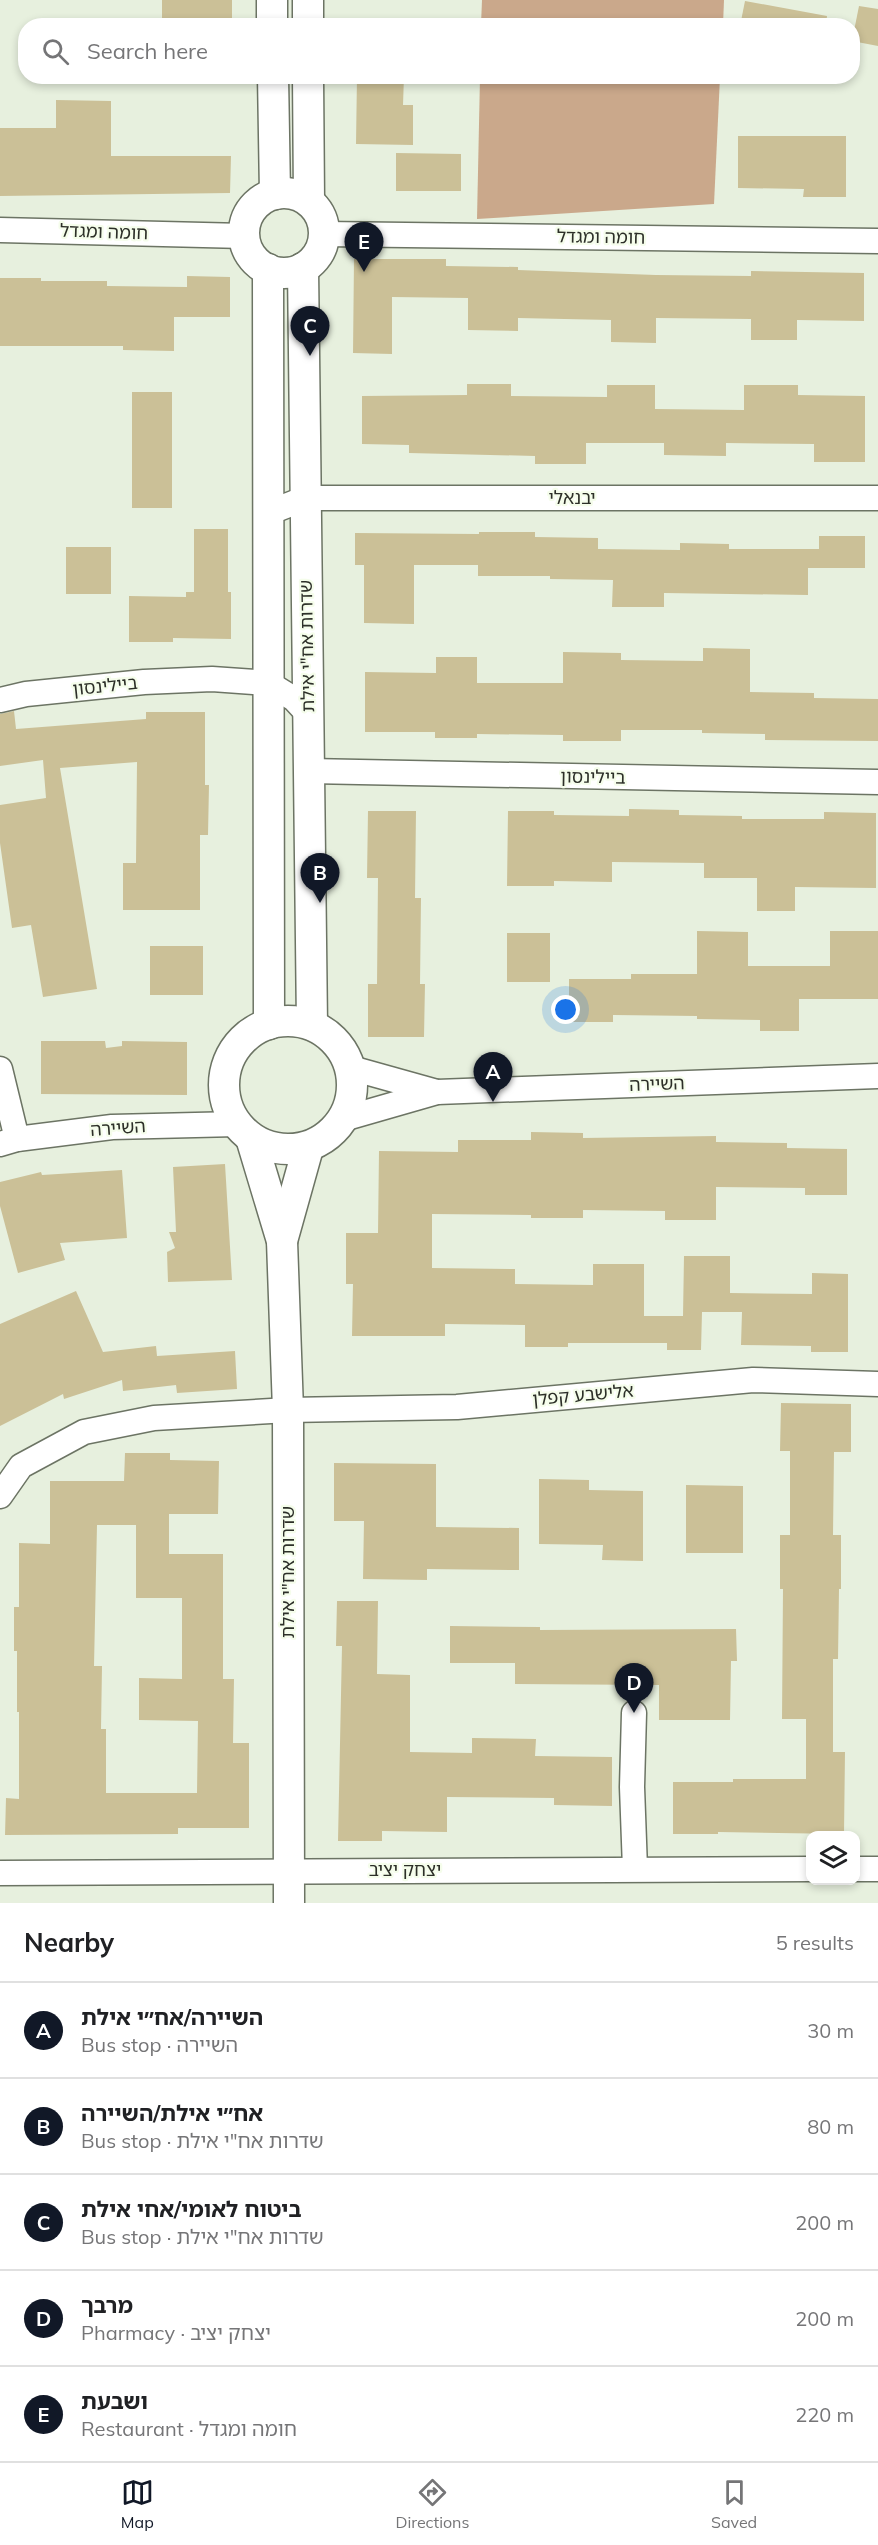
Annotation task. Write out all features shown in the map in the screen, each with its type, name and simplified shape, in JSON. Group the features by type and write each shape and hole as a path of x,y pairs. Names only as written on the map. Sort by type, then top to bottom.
{"main road":[{"path":"272,0 272,18"},
{"path":"308,0 308,18"},
{"path":"273,84 275,194"},
{"path":"308,84 309,201 322,222 321,247 314,259 303,268 286,273 268,269 251,256 244,236 248,214 264,198 287,193 309,201"},
{"name":"שדרות אח\"י אילת","path":"303,268 312,1025"},
{"name":"שדרות אח\"י אילת","path":"268,269 269,1024"},
{"path":"283,1021 312,1025 336,1042 351,1068 353,1088 350,1107 343,1119 325,1139 308,1148 288,1150 268,1147 244,1131 227,1106 224,1086 227,1065 236,1047 250,1033 269,1024 283,1021"},
{"name":"שדרות אח\"י אילת","path":"244,1131 282,1242 288,1410 289,1903"},
{"name":"שדרות אח\"י אילת","path":"282,1242 308,1148"}],"street":[{"name":"חומה ומגדל","path":"0,230 244,236"},
{"name":"חומה ומגדל","path":"323,234 878,241"},
{"name":"יבנאלי","path":"268,513 306,498 878,498"},
{"name":"ביילינסון","path":"0,700 26,694 144,682 212,678 268,683 294,699 308,714"},
{"name":"ביילינסון","path":"309,771 878,782"},
{"name":"השיירה","path":"351,1068 437,1092"},
{"path":"0,1069 8,1142"},
{"name":"השיירה","path":"343,1119 437,1092 878,1076"},
{"name":"השיירה","path":"8,1142 112,1127 244,1131"},
{"name":"אלישבע קפלן","path":"0,1496 21,1466 84,1431 154,1418 288,1410 457,1407 753,1380 878,1384"},
{"path":"634,1713 632,1787 635,1869"},
{"name":"יצחק יציב","path":"0,1872 806,1869"},
{"path":"860,1869 878,1869"}],"shaded area":[{"path":"482,0 724,0 723,18 481,18"},
{"path":"480,84 720,84 714,204 477,219"}],"building":[{"path":"162,0 232,0 232,18 162,18"},
{"path":"745,1 827,16 827,18 742,18"},
{"path":"859,6 878,9 878,46 860,43 860,18 857,18"},
{"path":"357,84 404,84 403,105 413,105 413,145 356,144"},
{"path":"56,100 111,101 111,156 231,156 230,193 0,196 0,128 56,128"},
{"path":"738,136 846,136 846,197 803,197 804,189 738,188"},
{"path":"396,153 461,154 461,191 396,191"},
{"path":"354,259 446,259 446,266 518,267 518,270 656,275 751,276 751,271 864,273 864,321 797,320 797,340 751,340 751,319 656,318 656,343 611,342 611,320 518,318 518,331 468,330 468,298 392,297 392,354 353,353"},
{"path":"187,276 230,277 230,317 174,317 174,351 123,350 123,346 0,346 0,278 41,278 41,281 107,281 107,286 187,287"},
{"path":"467,384 511,384 511,396 607,397 607,385 655,385 655,409 744,410 744,385 798,385 798,395 865,396 865,462 814,462 814,444 726,443 726,456 664,455 664,443 586,443 586,464 535,464 535,456 409,453 409,445 362,444 362,396 467,395"},
{"path":"132,392 172,392 172,508 132,508"},
{"path":"194,529 228,529 231,639 173,638 173,642 129,642 129,596 186,597 186,592 194,592"},
{"path":"479,532 535,532 535,537 598,538 598,549 680,550 680,543 729,544 729,549 819,549 819,536 865,536 865,568 808,568 808,595 664,593 664,607 612,607 613,580 550,579 550,576 478,576 478,565 414,565 414,624 364,623 364,565 355,565 355,533 479,534"},
{"path":"66,547 111,547 111,594 66,594"},
{"path":"703,648 750,649 750,692 814,693 814,698 878,699 878,741 765,740 765,734 702,733 702,730 621,730 621,741 563,741 563,735 477,734 477,738 435,738 435,732 365,732 365,672 436,673 436,657 477,657 477,683 563,683 563,652 621,653 621,660 703,661"},
{"path":"14,711 16,729 146,719 146,712 205,712 205,785 209,785 208,835 200,835 200,910 123,910 123,863 136,863 137,762 60,768 97,989 43,997 31,925 12,928 0,843 0,805 46,798 43,760 0,766 0,714"},
{"path":"629,809 679,810 679,815 742,816 742,819 824,819 824,812 876,813 876,888 795,887 795,911 757,911 757,878 704,878 704,863 612,862 612,882 554,881 554,886 507,886 508,811 554,811 554,815 629,816"},
{"path":"368,811 416,811 415,898 421,898 420,984 425,984 424,1037 368,1037 368,984 377,984 378,878 367,878"},
{"path":"697,931 748,932 748,966 830,966 830,931 878,931 878,999 799,999 799,1031 760,1031 760,1020 697,1019 697,1016 613,1015 613,1022 569,1022 569,979 631,979 631,974 697,974"},
{"path":"507,933 550,933 550,982 507,982"},
{"path":"150,946 203,946 203,995 150,995"},
{"path":"41,1041 105,1041 106,1048 122,1046 122,1041 187,1042 187,1095 41,1094"},
{"path":"531,1132 583,1133 583,1138 716,1136 716,1142 787,1143 787,1148 847,1149 847,1195 805,1195 805,1188 716,1187 716,1220 665,1220 665,1211 583,1210 583,1218 432,1214 432,1268 515,1269 515,1284 593,1285 593,1264 644,1264 644,1316 683,1316 684,1256 730,1256 730,1293 812,1294 812,1273 848,1274 848,1352 811,1352 811,1346 741,1345 742,1312 702,1312 701,1350 667,1350 667,1343 568,1343 568,1347 525,1347 525,1325 445,1324 445,1336 352,1336 353,1284 346,1284 346,1233 378,1233 379,1151 458,1152 458,1140 531,1140"},
{"path":"225,1164 232,1280 168,1282 167,1252 175,1248 169,1232 176,1232 173,1167"},
{"path":"122,1170 127,1238 60,1243 65,1260 18,1273 0,1206 0,1182 41,1172 42,1175"},
{"path":"76,1291 103,1352 156,1346 157,1356 235,1351 237,1389 177,1393 176,1385 123,1391 122,1380 64,1399 63,1394 0,1426 0,1324"},
{"path":"781,1403 851,1404 851,1452 834,1452 833,1535 841,1535 841,1589 839,1589 838,1659 833,1659 833,1752 845,1752 844,1831 673,1834 673,1782 806,1779 806,1719 782,1719 783,1589 780,1589 780,1535 790,1535 790,1451 780,1451"},
{"path":"125,1453 170,1453 170,1460 219,1461 218,1514 169,1514 169,1554 223,1554 223,1679 234,1679 233,1743 249,1743 249,1828 178,1828 178,1834 5,1835 6,1798 19,1799 19,1712 17,1712 17,1651 14,1651 14,1607 19,1607 19,1543 50,1544 50,1481 124,1481","holes":["97,1525 136,1525 136,1598 182,1598 182,1679 139,1678 139,1720 198,1721 197,1793 106,1793 106,1729 101,1729 102,1666 94,1666"]},
{"path":"334,1463 436,1464 436,1527 519,1528 519,1570 427,1569 427,1580 363,1579 364,1521 334,1521"},
{"path":"539,1479 589,1480 589,1490 643,1491 643,1561 602,1560 603,1545 539,1544"},
{"path":"686,1485 743,1486 743,1553 686,1553"},
{"path":"337,1601 378,1601 377,1674 410,1675 410,1752 472,1753 472,1738 536,1739 535,1756 612,1757 612,1806 554,1805 554,1798 447,1797 447,1832 382,1831 382,1841 338,1841 342,1646 336,1646"},
{"path":"450,1626 540,1627 540,1630 736,1629 737,1661 731,1661 730,1720 659,1720 659,1685 515,1684 515,1663 450,1663"}],"place":[{"name":"ושבעת","path":"364,272"},
{"name":"ביטוח לאומי/אחי אילת","path":"310,356"},
{"name":"אח״י אילת/השיירה","path":"320,903"},
{"name":"השיירה/אח״י אילת","path":"493,1102"},
{"name":"מרבך","path":"634,1713"}]}
